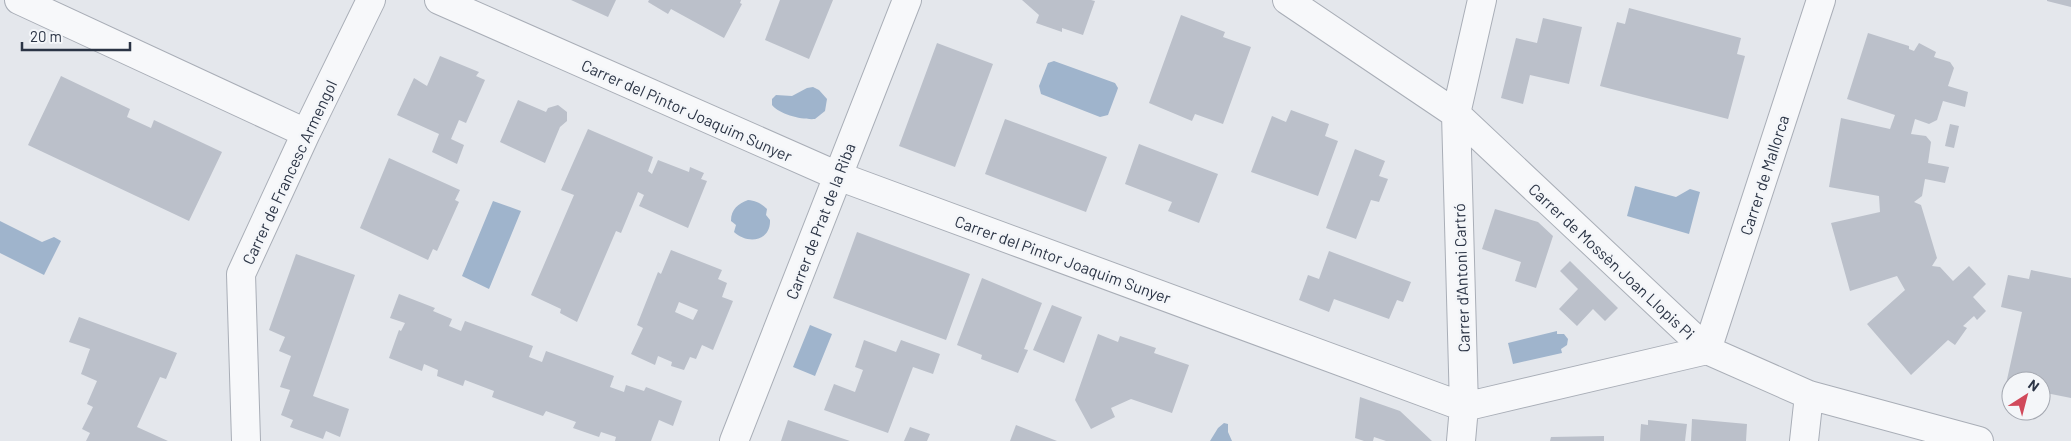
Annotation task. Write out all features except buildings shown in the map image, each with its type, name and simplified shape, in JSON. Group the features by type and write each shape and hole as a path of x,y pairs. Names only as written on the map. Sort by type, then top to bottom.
{"street":[{"path":"19,0 306,133"},
{"name":"Carrer de Francesc Armengol","path":"246,441 241,274 306,133 372,0"},
{"name":"Carrer del Pintor Joaquim Sunyer","path":"439,0 838,176 1464,407"},
{"name":"Carrer de Prat de la Riba","path":"734,441 907,0"},
{"name":"Carrer de Mossèn Joan Llopis Pi","path":"1286,0 1456,114 1707,350 1809,395 1979,441"},
{"name":"Carrer d'Antoni Cartró","path":"1461,441 1464,407 1456,114 1482,0"},
{"name":"Carrer de Mallorca","path":"1707,350 1822,0"},
{"path":"1464,407 1707,350"},
{"path":"1804,441 1809,395"}],"water":[{"path":"1054,61 1115,83 1118,88 1108,115 1100,117 1041,94 1039,86 1048,63"},
{"path":"813,87 819,90 827,99 825,111 815,119 792,116 780,112 772,105 772,99 776,95 792,96"},
{"path":"1635,186 1676,197 1690,189 1700,192 1689,234 1627,216"},
{"path":"748,200 765,207 767,209 766,215 770,220 767,233 758,239 746,239 734,232 736,225 731,221 732,213 736,208"},
{"path":"493,201 521,211 489,289 462,276"},
{"path":"0,221 42,242 54,237 61,241 44,275 0,253"},
{"path":"810,325 832,334 815,376 793,367"},
{"path":"1557,331 1557,334 1564,334 1568,339 1567,345 1561,349 1562,353 1513,364 1508,343"},
{"path":"1224,423 1228,424 1228,432 1232,441 1210,441 1218,428"}]}
